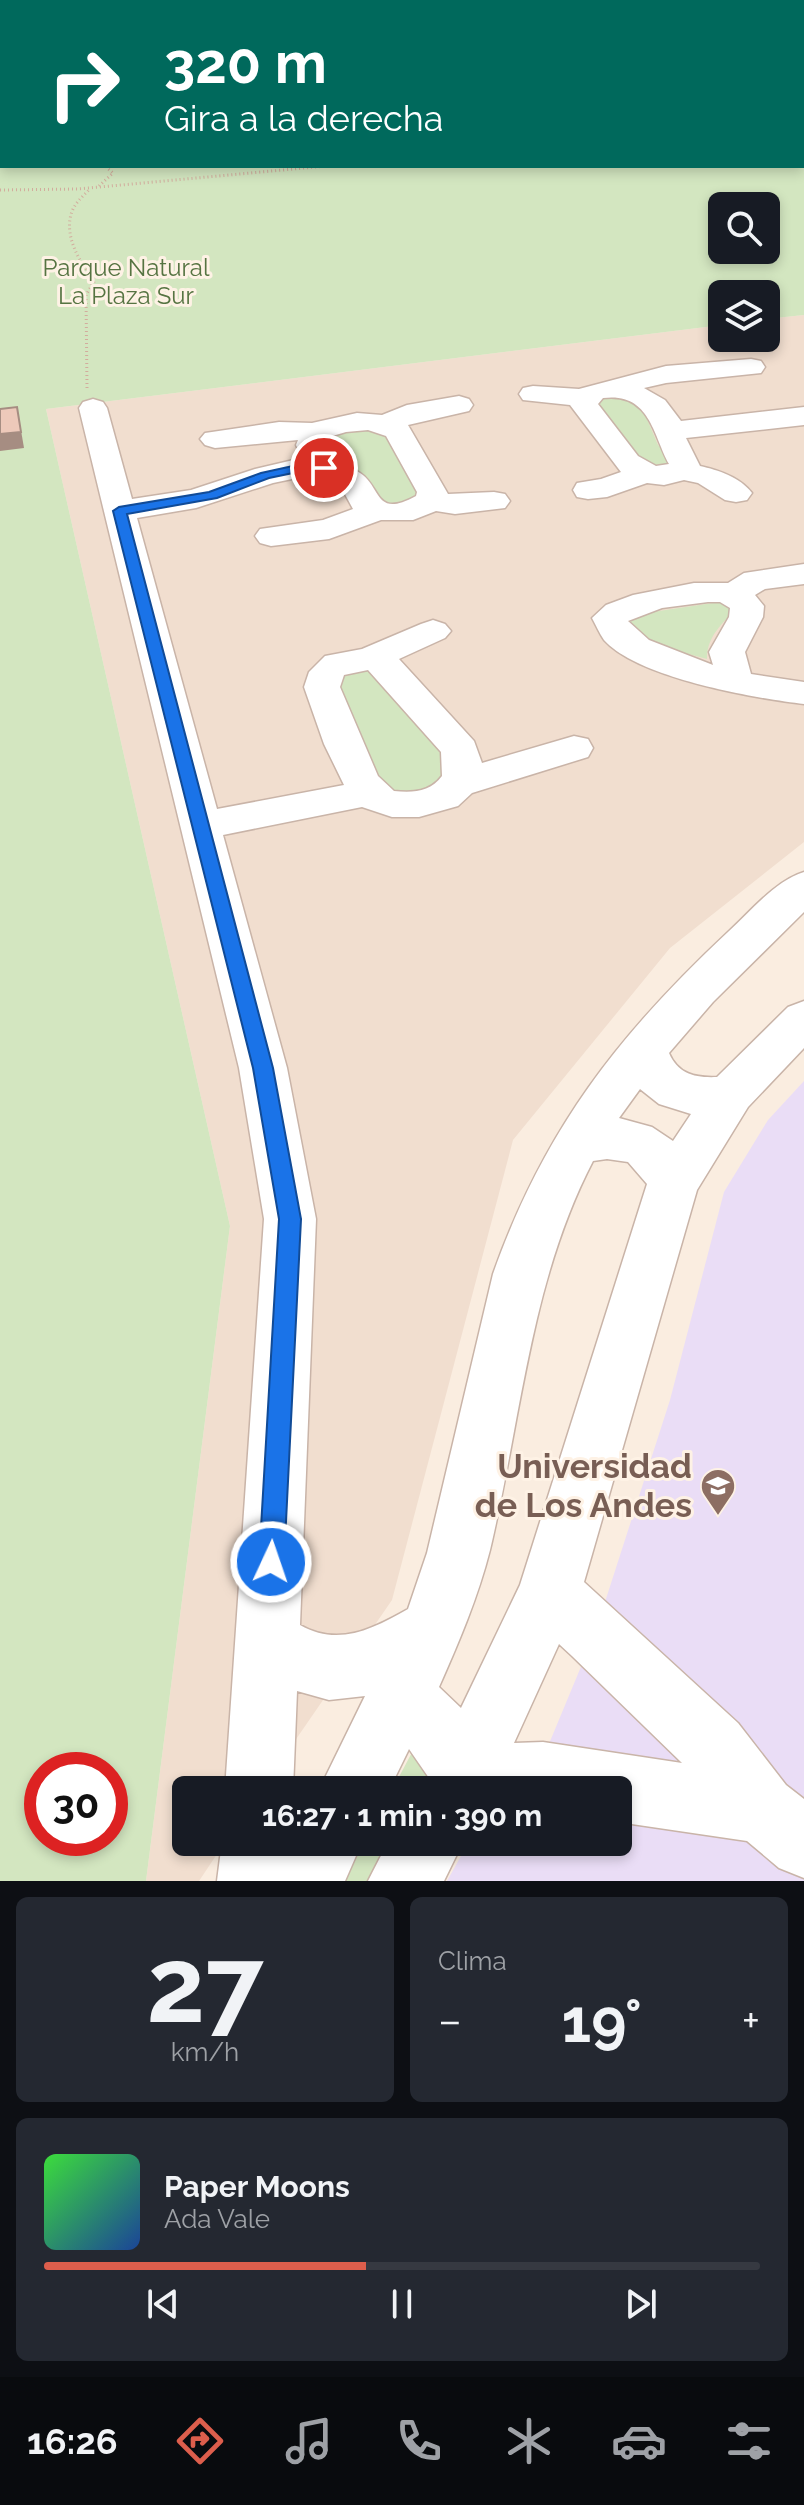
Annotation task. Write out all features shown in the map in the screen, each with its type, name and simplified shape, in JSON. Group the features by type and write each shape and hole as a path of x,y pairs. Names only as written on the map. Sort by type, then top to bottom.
{"street":[{"path":"621,389 632,382 656,377 751,367"},
{"path":"533,394 584,398 596,391 621,389 644,397 671,431 671,441 685,466 681,470 670,475 644,473 607,488 588,490"},
{"path":"584,398 589,412 627,462 644,473"},
{"path":"387,424 407,414 459,405"},
{"path":"93,408 263,1068 290,1219 260,1776"},
{"path":"671,431 801,418"},
{"path":"215,439 279,431 316,432 336,425 370,421 387,424 397,430 433,492 431,501"},
{"path":"316,432 311,445 320,464 353,481 365,504 378,510 392,513 413,511 431,501 455,505 494,501"},
{"path":"117,502 204,498 266,475 320,464"},
{"path":"681,470 709,477 736,493"},
{"path":"271,536 329,529 378,510"},
{"path":"733,595 756,580 804,574"},
{"path":"732,680 727,652 746,617 747,606 733,595 708,593 648,603 616,612 609,618 617,635 674,665 703,675 796,696"},
{"path":"368,659 433,631"},
{"path":"460,783 464,765 460,750 391,670 381,662 368,659 351,660 329,667 322,676 325,697 363,783 385,804 422,805 450,793 460,783 574,748"},
{"path":"198,816 363,783"},
{"path":"360,1776 431,1631 457,1555 517,1288 538,1225 575,1146 604,1099 643,1047 754,933 804,887"},
{"path":"465,1776 549,1594 673,1184 731,1093 804,1019"},
{"path":"643,1047 648,1066 656,1078 674,1090 711,1098 731,1093"},
{"path":"575,1146 597,1137 623,1138 647,1147 665,1163 673,1184"},
{"path":"549,1594 595,1633 714,1747 783,1826"},
{"path":"267,1642 310,1664 337,1670 368,1664 431,1631"},
{"path":"398,1699 430,1721 443,1736 458,1776"},
{"path":"632,1795 783,1826"},
{"path":"253,1881 256,1856"},
{"path":"307,1881 320,1856"},
{"path":"404,1881 419,1856"}],"path":[{"path":"93,408 86,385 86,295 95,280 85,271 69,227 73,208 91,188 103,184 113,173 107,168"},
{"path":"0,190 91,188 305,168"}],"shaded area":[{"path":"804,315 804,842 670,948 513,1140 392,1600 271,1776 172,1776 172,1856 216,1856 199,1881 146,1881 230,1226 46,409 708,327 708,352 780,352 780,318"},
{"name":"Universidad de Los Andes","path":"804,1081 804,1881 447,1881 461,1856 632,1856 632,1776 536,1775 595,1633 670,1400 724,1192 768,1120"}],"green space":[{"name":"Parque Natural La Plaza Sur","path":"0,168 804,168 804,315 780,318 780,280 708,280 708,327 46,409 230,1226 146,1881 0,1881"},
{"path":"605,393 624,394 642,407 658,445 678,466 662,468 649,465 626,450 590,401"},
{"path":"379,427 425,487 418,503 396,507 385,505 366,492 322,447 328,433"},
{"path":"726,601 737,608 713,637 707,659 644,642 627,630 632,615"},
{"path":"366,662 452,762 446,784 402,799 380,787 333,686 337,669"},
{"path":"425,1728 430,1776 399,1776"},
{"path":"355,1856 394,1856 379,1881 341,1881"}],"building":[{"path":"17,407 21,432 0,434 0,409"}],"place":[{"name":"Universidad de Los Andes","path":"718,1517"}],"route":[{"path":"271,1562 290,1219 263,1068 119,511 212,496 266,475 320,464 324,468"}]}
